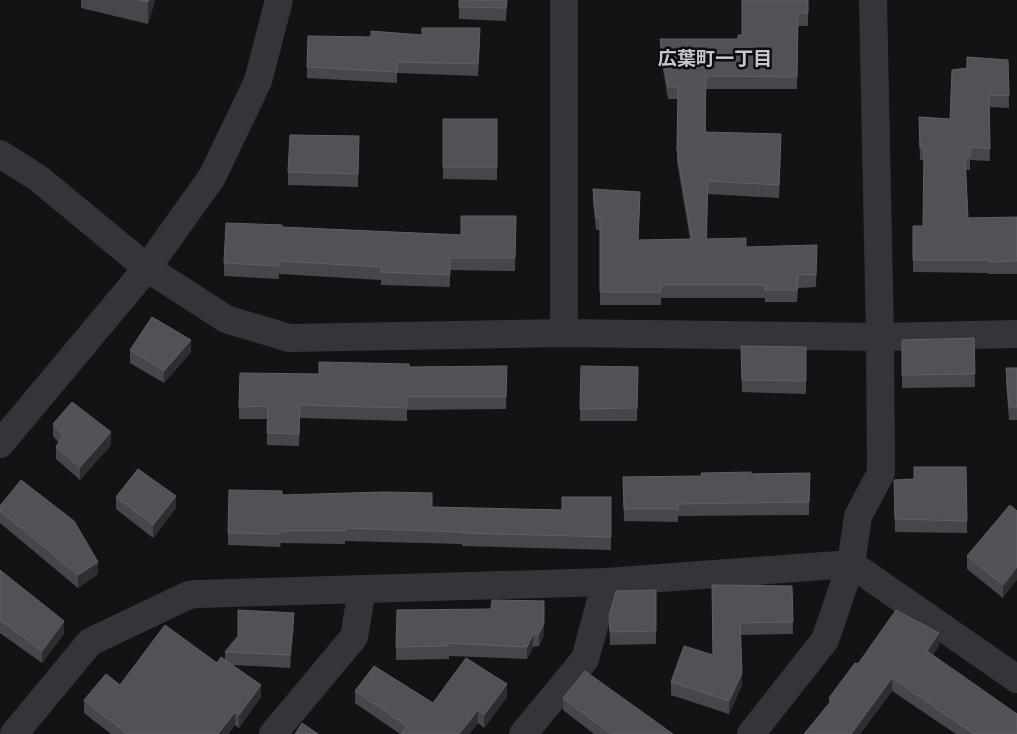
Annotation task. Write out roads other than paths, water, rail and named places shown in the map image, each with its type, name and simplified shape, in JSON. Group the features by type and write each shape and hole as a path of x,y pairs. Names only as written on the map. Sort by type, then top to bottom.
{"street":[{"path":"0,444 148,268 212,177 258,82 280,0"},
{"path":"564,0 564,333"},
{"path":"751,734 825,640 851,564 858,516 881,473 873,0"},
{"path":"0,154 38,178 148,268 226,319 288,338 564,333 880,337 1017,334"},
{"path":"14,734 90,642 189,595 606,582 851,564 1017,679"},
{"path":"522,734 585,659 606,582"},
{"path":"273,734 354,637 362,590"}],"district":[{"name":"広葉町一丁目","path":"715,58"}]}
